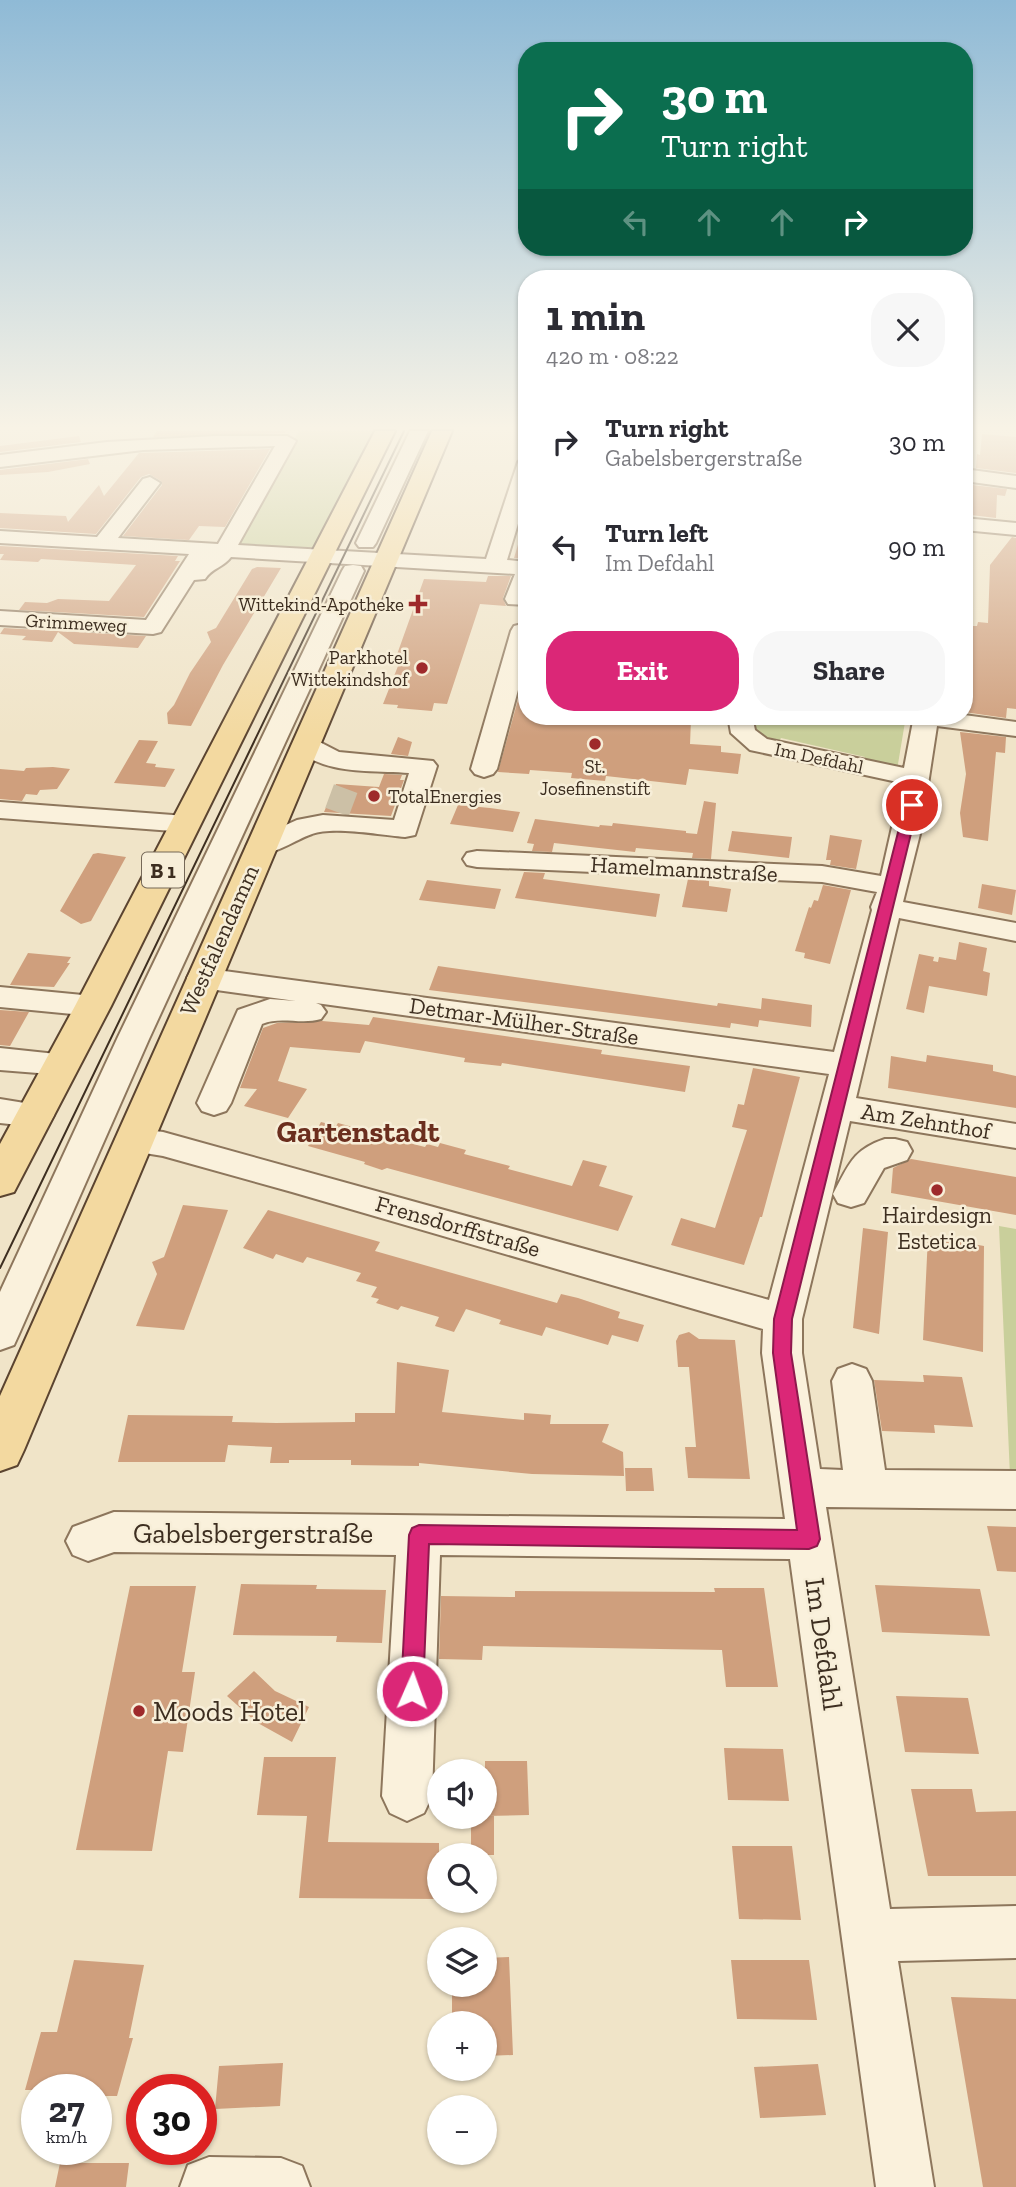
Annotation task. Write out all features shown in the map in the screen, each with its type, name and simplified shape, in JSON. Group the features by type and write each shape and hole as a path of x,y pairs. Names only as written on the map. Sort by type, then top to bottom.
{"main road":[{"name":"B 1","path":"0,1181 63,1065 332,533"},
{"name":"Westfalendamm","path":"0,1450 260,847 341,767 375,552 385,533"}],"street":[{"path":"103,544 111,533"},
{"path":"214,550 225,533"},
{"path":"375,552 382,533"},
{"path":"495,565 505,533"},
{"path":"0,537 320,556 375,552 518,567"},
{"path":"197,574 203,565 220,558 214,550"},
{"name":"Grimmeweg","path":"0,618 153,627 214,550"},
{"path":"0,1334 132,1039 353,570"},
{"path":"484,769 515,697 518,669"},
{"path":"973,724 1016,730"},
{"name":"Im Defdahl","path":"742,725 743,733 759,745 917,779"},
{"name":"Im Defdahl","path":"905,2187 782,1353 783,1319 844,1193 836,1107 906,830 917,779 924,725"},
{"path":"260,847 307,826 340,819 405,829 424,766 341,767"},
{"path":"0,810 186,824"},
{"name":"Hamelmannstraße","path":"477,859 822,874 888,897 1016,932"},
{"name":"Detmar-Mülher-Straße","path":"202,978 846,1065"},
{"path":"0,997 93,1006"},
{"path":"214,1103 249,1017 270,1009 344,1015 353,1010 359,998"},
{"path":"0,1059 63,1065"},
{"name":"Am Zehnthof","path":"836,1107 1016,1136"},
{"path":"0,1111 37,1115"},
{"name":"Frensdorffstraße","path":"132,1140 160,1143 250,1167 783,1319"},
{"path":"844,1193 870,1159 879,1152 895,1151"},
{"path":"852,1381 867,1488"},
{"path":"802,1488 1016,1490"},
{"name":"Gabelsbergerstraße","path":"88,1541 114,1532 809,1539"},
{"path":"407,1796 419,1535"},
{"path":"866,1936 1016,1932"},
{"path":"209,2186 281,2187"}],"green space":[{"path":"238,533 328,533 317,554 228,549"},
{"path":"754,725 904,725 897,770 862,763 865,757 781,738 777,745 754,734"},
{"path":"999,1226 1016,1229 1016,1476 1010,1476"}],"building":[{"path":"125,533 194,533 189,540 123,536"},
{"path":"1012,537 1016,538 1016,709 1007,708 1006,718 973,713 973,626 977,626 978,622 988,623 990,565"},
{"path":"0,546 178,556 175,561 180,561 144,617 19,610 25,602 47,603 58,599 109,601 136,565 41,559 38,562 0,560 4,554 0,554"},
{"path":"281,568 223,665 191,726 168,724 167,713 211,642 207,632 216,628 252,569"},
{"path":"488,576 511,576 503,598 506,606 480,604 447,704 434,703 432,711 383,704 400,661 395,660 424,579 486,582"},
{"path":"4,628 146,636 138,648 74,644 58,632 52,642 22,640 26,636 0,634"},
{"name":"St. Josefinenstift","path":"518,700 518,725 691,725 690,744 721,746 721,752 741,754 738,774 689,769 686,785 606,776 605,781 571,778 572,773 530,770 529,774 498,772"},
{"path":"960,732 1006,737 1005,753 996,752 988,841 963,837 960,813 966,774"},
{"path":"398,737 412,742 408,756 391,754"},
{"path":"139,740 158,741 146,763 175,769 165,787 114,783"},
{"path":"26,768 70,769 57,789 40,790 37,795 26,794 22,801 0,799 0,769 24,771"},
{"path":"384,774 402,775 400,780 404,780 391,816 324,812 336,784 379,787"},
{"path":"704,801 716,803 711,859 692,858 693,853 636,848 635,852 554,843 552,852 532,851 534,844 527,843 535,819 599,827 612,826 613,823 697,834"},
{"path":"458,805 520,812 513,832 450,824"},
{"path":"732,831 792,837 789,858 728,851"},
{"path":"830,835 862,840 856,869 830,865 831,860 826,860"},
{"path":"93,854 126,857 91,921 81,924 60,911"},
{"path":"524,872 545,873 543,879 660,894 656,917 515,898"},
{"path":"688,879 709,880 709,886 731,889 727,912 682,907"},
{"path":"427,880 501,889 495,909 419,900"},
{"path":"982,884 1016,890 1012,915 978,908"},
{"path":"823,885 851,890 830,964 804,958 805,953 795,951 809,907 811,908 814,900 818,901"},
{"path":"959,942 987,948 983,971 990,973 987,996 929,986 924,1013 906,1009 919,954 934,957 933,961 938,962 939,957 956,960"},
{"path":"28,953 71,957 54,987 10,985"},
{"path":"438,966 717,1006 718,1003 761,1009 762,998 812,1005 811,1027 759,1020 758,1027 731,1023 730,1028 429,990"},
{"path":"0,1010 29,1012 10,1046 0,1045"},
{"path":"373,1017 602,1050 601,1054 690,1066 685,1092 502,1063 501,1066 464,1062 465,1058 365,1041 360,1053 290,1047 278,1081 307,1089 288,1118 244,1106 257,1089 240,1088 263,1028 277,1023 322,1021 369,1025"},
{"path":"927,1055 993,1065 993,1071 1016,1076 1016,1108 888,1088 891,1056 926,1062"},
{"path":"753,1068 800,1077 762,1217 744,1265 671,1245 681,1218 715,1228 747,1130 732,1127 738,1104 744,1105"},
{"path":"321,1122 336,1126 338,1123 371,1132 379,1128 388,1131 393,1139 425,1147 427,1144 438,1147 440,1143 466,1150 464,1154 510,1166 508,1169 572,1186 583,1160 607,1166 599,1186 633,1196 618,1231 387,1168 382,1170 364,1164 365,1162 308,1146"},
{"path":"911,1159 1016,1177 1016,1215 891,1193 893,1168"},
{"path":"183,1205 228,1210 184,1330 136,1326 157,1274 152,1262 164,1257"},
{"path":"268,1210 380,1242 375,1251 557,1303 561,1294 578,1298 620,1312 618,1318 644,1325 638,1342 612,1335 608,1345 546,1327 542,1336 499,1324 501,1320 466,1309 454,1332 435,1326 439,1317 401,1306 398,1310 376,1303 379,1299 371,1297 377,1287 356,1281 361,1273 307,1257 303,1263 276,1254 273,1259 243,1248"},
{"path":"863,1228 888,1232 879,1334 853,1328"},
{"path":"928,1236 984,1246 983,1352 923,1340"},
{"path":"689,1332 699,1339 735,1340 750,1479 688,1478 685,1447 696,1447 689,1367 678,1367 676,1341 679,1335"},
{"path":"397,1362 449,1370 442,1412 524,1420 524,1413 551,1415 550,1424 609,1424 602,1442 623,1452 624,1476 532,1474 419,1463 419,1466 351,1465 351,1460 289,1460 289,1463 270,1463 272,1447 228,1445 225,1462 118,1462 128,1415 233,1416 232,1422 276,1423 355,1422 355,1413 395,1413"},
{"path":"923,1375 962,1377 973,1427 934,1425 935,1433 882,1431 874,1380 924,1382"},
{"path":"625,1468 652,1468 654,1491 626,1491"},
{"path":"987,1526 1016,1527 1016,1572 997,1571"},
{"path":"241,1584 317,1585 316,1589 386,1590 382,1643 336,1642 337,1636 233,1635"},
{"path":"875,1585 980,1589 990,1636 882,1632"},
{"name":"Moods Hotel","path":"130,1586 196,1586 182,1672 195,1672 183,1752 168,1751 152,1851 76,1850"},
{"path":"714,1588 764,1588 778,1687 726,1687 722,1650 483,1646 482,1660 439,1659 441,1596 515,1597 515,1591 715,1592"},
{"path":"254,1671 275,1691 309,1707 292,1742 256,1722 227,1696"},
{"path":"896,1696 968,1698 979,1754 905,1752"},
{"path":"724,1748 783,1749 789,1801 728,1800"},
{"path":"264,1757 336,1757 328,1842 439,1843 427,1843 427,1899 299,1898 307,1816 257,1815"},
{"path":"497,1761 527,1761 529,1815 497,1816"},
{"path":"911,1789 972,1789 976,1812 1016,1811 1016,1876 928,1876"},
{"path":"471,1829 494,1829 494,1843 471,1843"},
{"path":"732,1846 792,1846 801,1920 739,1919"},
{"path":"509,1957 513,2055 497,2056 497,2011 452,2011 452,1997 497,1997 497,1958"},
{"path":"74,1960 144,1965 129,2038 133,2038 117,2096 112,2096 112,2074 29,2074 41,2032 57,2032"},
{"path":"731,1960 809,1960 817,2020 737,2019"},
{"path":"951,1997 1016,1999 1016,2187 983,2187"},
{"path":"283,2063 280,2106 217,2109 219,2066"},
{"path":"818,2064 826,2115 760,2118 754,2067"},
{"path":"60,2165 129,2165 126,2187 55,2187"}],"tunnel":[{"path":"337,812 347,785"}],"tram line":[{"path":"0,1268 355,533"}],"place":[{"name":"Wittekind-Apotheke","path":"418,604"},
{"name":"Parkhotel Wittekindshof","path":"422,668"},
{"name":"St. Josefinenstift","path":"595,744"},
{"name":"TotalEnergies","path":"374,796"},
{"name":"Hairdesign Estetica","path":"937,1190"},
{"name":"Moods Hotel","path":"139,1711"}],"district":[{"name":"Gartenstadt","path":"358,1132"}],"route":[{"path":"412,1691 419,1535 809,1539 782,1353 783,1319 912,805"}]}
